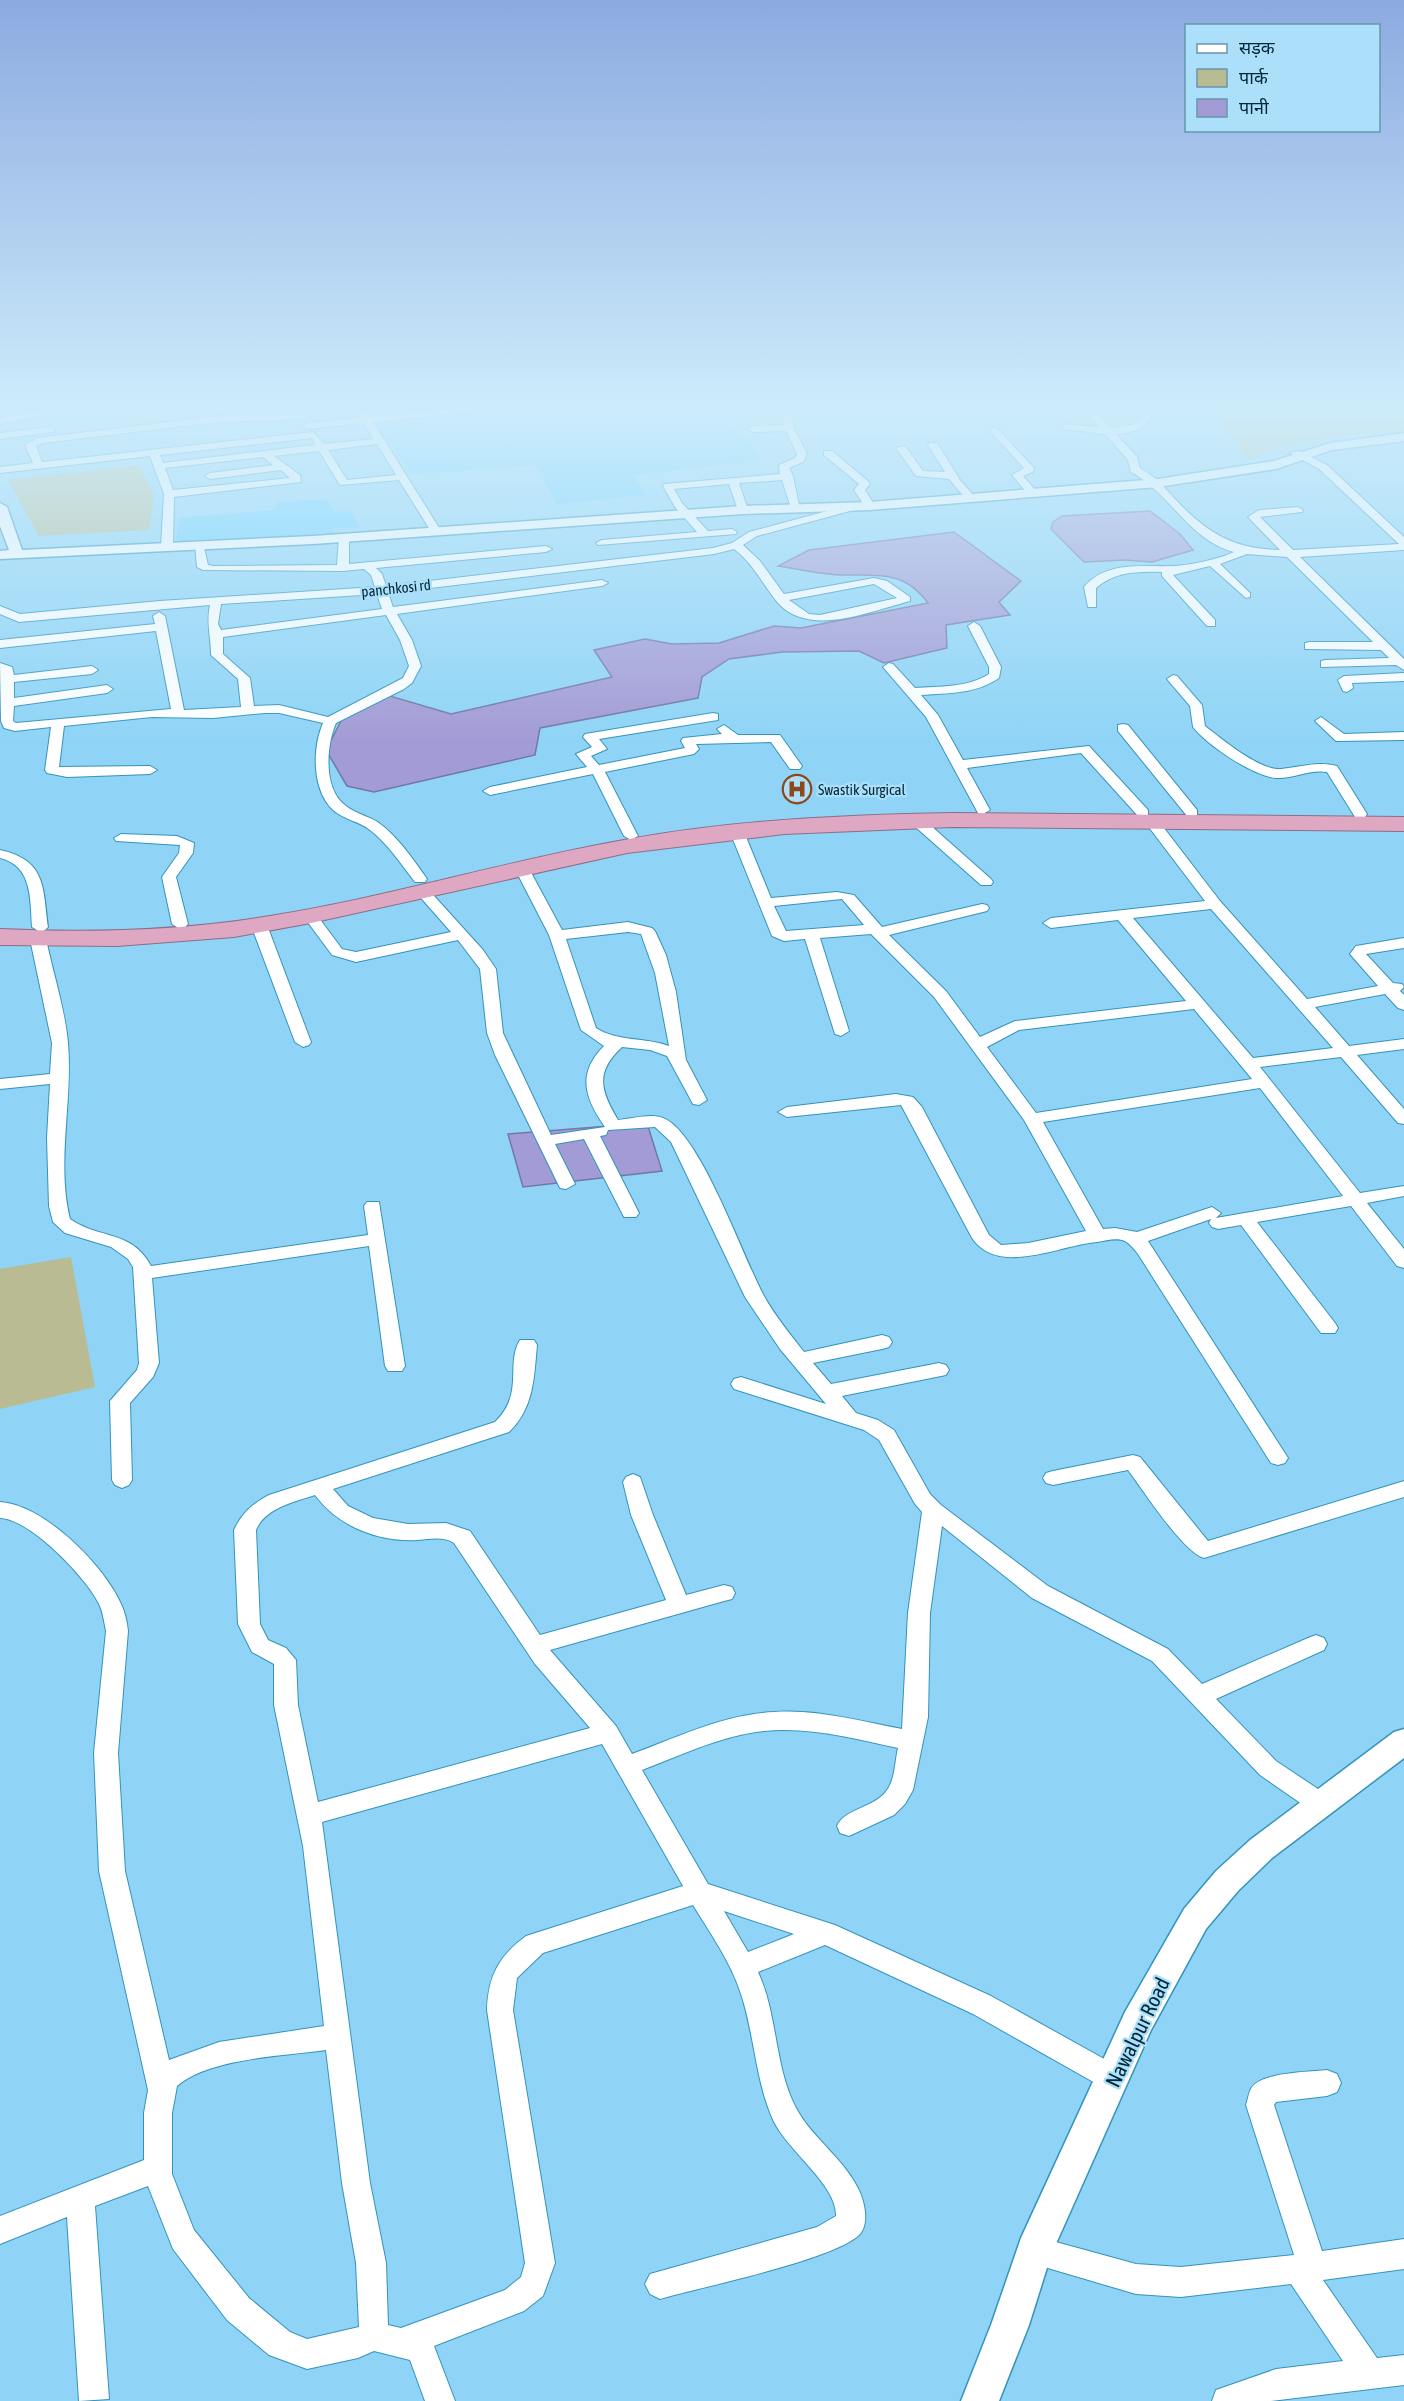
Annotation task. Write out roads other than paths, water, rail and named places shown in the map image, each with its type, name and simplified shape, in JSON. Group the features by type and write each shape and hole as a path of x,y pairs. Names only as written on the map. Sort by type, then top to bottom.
{"highway":[{"path":"0,926 39,933 159,937 260,925 311,917 420,884 631,836 793,818 983,810 1404,824"},
{"path":"0,937 180,924 282,910 660,841 737,831 916,820 1148,817 1192,813 1404,814"}],"street":[{"path":"2,518 7,553"},
{"path":"168,545 169,518"},
{"path":"428,518 436,531"},
{"path":"168,545 344,537 626,518"},
{"path":"692,518 705,534"},
{"name":"panchkosi rd","path":"0,610 6,619 160,605 384,590 714,551 736,545 753,534 816,518"},
{"path":"1190,518 1212,537 1244,551 1289,554 1404,547"},
{"path":"1253,518 1401,664"},
{"path":"1377,518 1404,543"},
{"path":"602,543 732,532"},
{"path":"0,533 7,553"},
{"path":"333,595 344,537"},
{"path":"7,553 326,538"},
{"path":"199,545 201,563 206,569 337,568 546,549"},
{"path":"736,545 755,561 772,589 781,598 807,618 813,619 906,599 882,583 873,580 781,598"},
{"path":"1092,605 1090,587 1103,579 1135,567 1175,570 1214,564 1234,558 1244,551"},
{"path":"285,569 305,555"},
{"path":"1214,564 1246,595"},
{"path":"0,667 7,668 8,679 5,727 178,712 213,714 248,709 279,709 330,721 400,686 413,674 415,666 406,640 389,611 384,590 376,574 367,566"},
{"path":"1175,570 1166,574 1168,579 1211,623"},
{"path":"217,634 493,600 549,589 602,583"},
{"path":"216,602 212,620 217,634 220,660 244,678 248,709"},
{"path":"160,605 160,627 178,712"},
{"path":"913,693 976,684 988,681 995,675 995,667 974,626"},
{"path":"0,644 160,627"},
{"path":"1309,646 1384,646"},
{"path":"0,656 64,649"},
{"path":"1325,664 1401,664"},
{"path":"889,667 932,715 983,810"},
{"path":"8,679 92,670"},
{"path":"1347,688 1344,680 1404,677"},
{"path":"1173,679 1196,705 1199,727 1226,750 1277,774 1316,766 1332,769 1360,814"},
{"path":"8,703 107,690"},
{"path":"631,836 597,769 583,754 600,749 590,737 710,713 731,737"},
{"path":"330,721 323,751 331,797 337,806 373,825 399,851 420,884 488,969 495,1033 544,1142 566,1184"},
{"path":"1322,721 1341,738 1404,736"},
{"path":"58,723 52,770 74,773 150,770"},
{"path":"1123,728 1192,813"},
{"path":"490,790 689,751 692,749 688,741 690,740 731,737 741,741 775,738 795,766"},
{"path":"959,765 1083,749 1148,817 1215,904 1341,1051 1404,1119"},
{"path":"916,820 986,882"},
{"path":"737,831 777,933 784,936 877,931 982,908"},
{"path":"121,838 177,840 188,843 186,853 169,877 180,924"},
{"path":"0,854 15,856 31,871 39,933 60,1043 56,1138 58,1206 62,1222 73,1229 112,1240 126,1247 140,1260 143,1273 149,1363 146,1372 120,1401 122,1480"},
{"path":"521,867 557,935 585,1024 596,1036 617,1043 659,1046 679,1058"},
{"path":"764,903 843,897 940,994 1032,1119 1098,1236"},
{"path":"1051,923 1215,904"},
{"path":"1122,915 1264,1082 1404,1262"},
{"path":"311,917 337,952 356,957 461,935"},
{"path":"260,925 303,1042"},
{"path":"557,935 628,927 647,931 657,951 676,1030 679,1058 699,1100"},
{"path":"811,934 841,1031"},
{"path":"1404,943 1361,949 1358,954 1396,987 1404,1005"},
{"path":"1302,1005 1396,987"},
{"path":"978,1045 1015,1026 1198,1004"},
{"path":"613,1126 601,1105 593,1075 599,1061 617,1043"},
{"path":"1247,1064 1404,1044"},
{"path":"0,1084 41,1078 58,1079"},
{"path":"1032,1119 1264,1082"},
{"path":"787,1112 896,1099 907,1101 913,1107 987,1245 996,1251 1012,1251 1117,1233 1136,1239 1215,1218 1245,1218 1404,1191"},
{"path":"544,1142 590,1134 613,1126 658,1122 674,1133 717,1210 754,1295 800,1360 850,1418"},
{"path":"590,1134 630,1213"},
{"path":"373,1206 395,1366"},
{"path":"1245,1218 1328,1328"},
{"path":"143,1273 377,1239"},
{"path":"1136,1239 1278,1458"},
{"path":"800,1360 882,1342"},
{"path":"387,2339 356,2182 315,1846 289,1723 285,1660 278,1654 260,1646 249,1623 245,1530 249,1519 258,1510 276,1500 502,1427 512,1419 521,1400 527,1345"},
{"path":"827,1392 939,1370"},
{"path":"741,1384 871,1425 887,1435 922,1499 933,1510 1047,1596 1160,1655 1268,1768 1321,1804"},
{"path":"1053,1478 1133,1462 1204,1550 1404,1489"},
{"path":"633,1482 642,1515 679,1605"},
{"path":"319,1485 340,1511 363,1521 395,1530 454,1531 462,1537 534,1645 572,1693 608,1732 742,1966 754,1994 771,2074 792,2128 837,2181 852,2214 850,2224 822,2240 660,2284"},
{"path":"0,1510 24,1515 36,1523 92,1579 106,1596 114,1613 117,1631 106,1753 112,1871 162,2090"},
{"path":"849,1826 881,1812 895,1800 901,1790 916,1717 919,1613 933,1510"},
{"path":"534,1645 724,1593"},
{"path":"1199,1696 1316,1644"},
{"path":"628,1765 710,1737 769,1721 811,1721 912,1741"},
{"path":"309,1815 608,1732"},
{"name":"Nawalpur Road","path":"980,2401 1010,2325 1034,2251 1114,2079 1137,2023 1195,1919 1227,1881 1261,1849 1404,1741"},
{"path":"339,2036 197,2060 176,2068 168,2075 158,2109 158,2174 183,2239 238,2309 280,2344 307,2354 387,2339 514,2301 533,2286 540,2263 500,2010 500,1983 512,1961 535,1944 699,1892 826,1933 982,2005 1114,2079"},
{"path":"742,1966 826,1933"},
{"path":"1327,2083 1270,2090 1262,2096 1260,2105 1306,2268 1369,2373"},
{"path":"0,2230 135,2176 149,2172 158,2174"},
{"path":"80,2197 94,2399"},
{"path":"1034,2251 1136,2279 1180,2282 1404,2254"},
{"path":"387,2339 420,2349 440,2401"},
{"path":"1227,2401 1276,2384 1404,2370"}],"water":[{"path":"1059,518 1159,518 1180,534 1193,550 1152,562 1124,560 1084,562 1051,529 1053,522"},
{"path":"954,532 1021,581 999,602 1010,615 946,625 947,648 884,663 859,651 782,652 729,659 702,677 698,698 540,728 535,755 374,792 347,786 326,750 342,719 390,696 451,714 612,677 594,650 645,639 672,644 719,643 774,626 801,628 928,603 919,592 899,579 877,575 816,573 778,566 809,550"},
{"path":"647,1123 662,1171 523,1187 508,1134"}],"place":[{"name":"Swastik Surgical","path":"797,789"}]}
